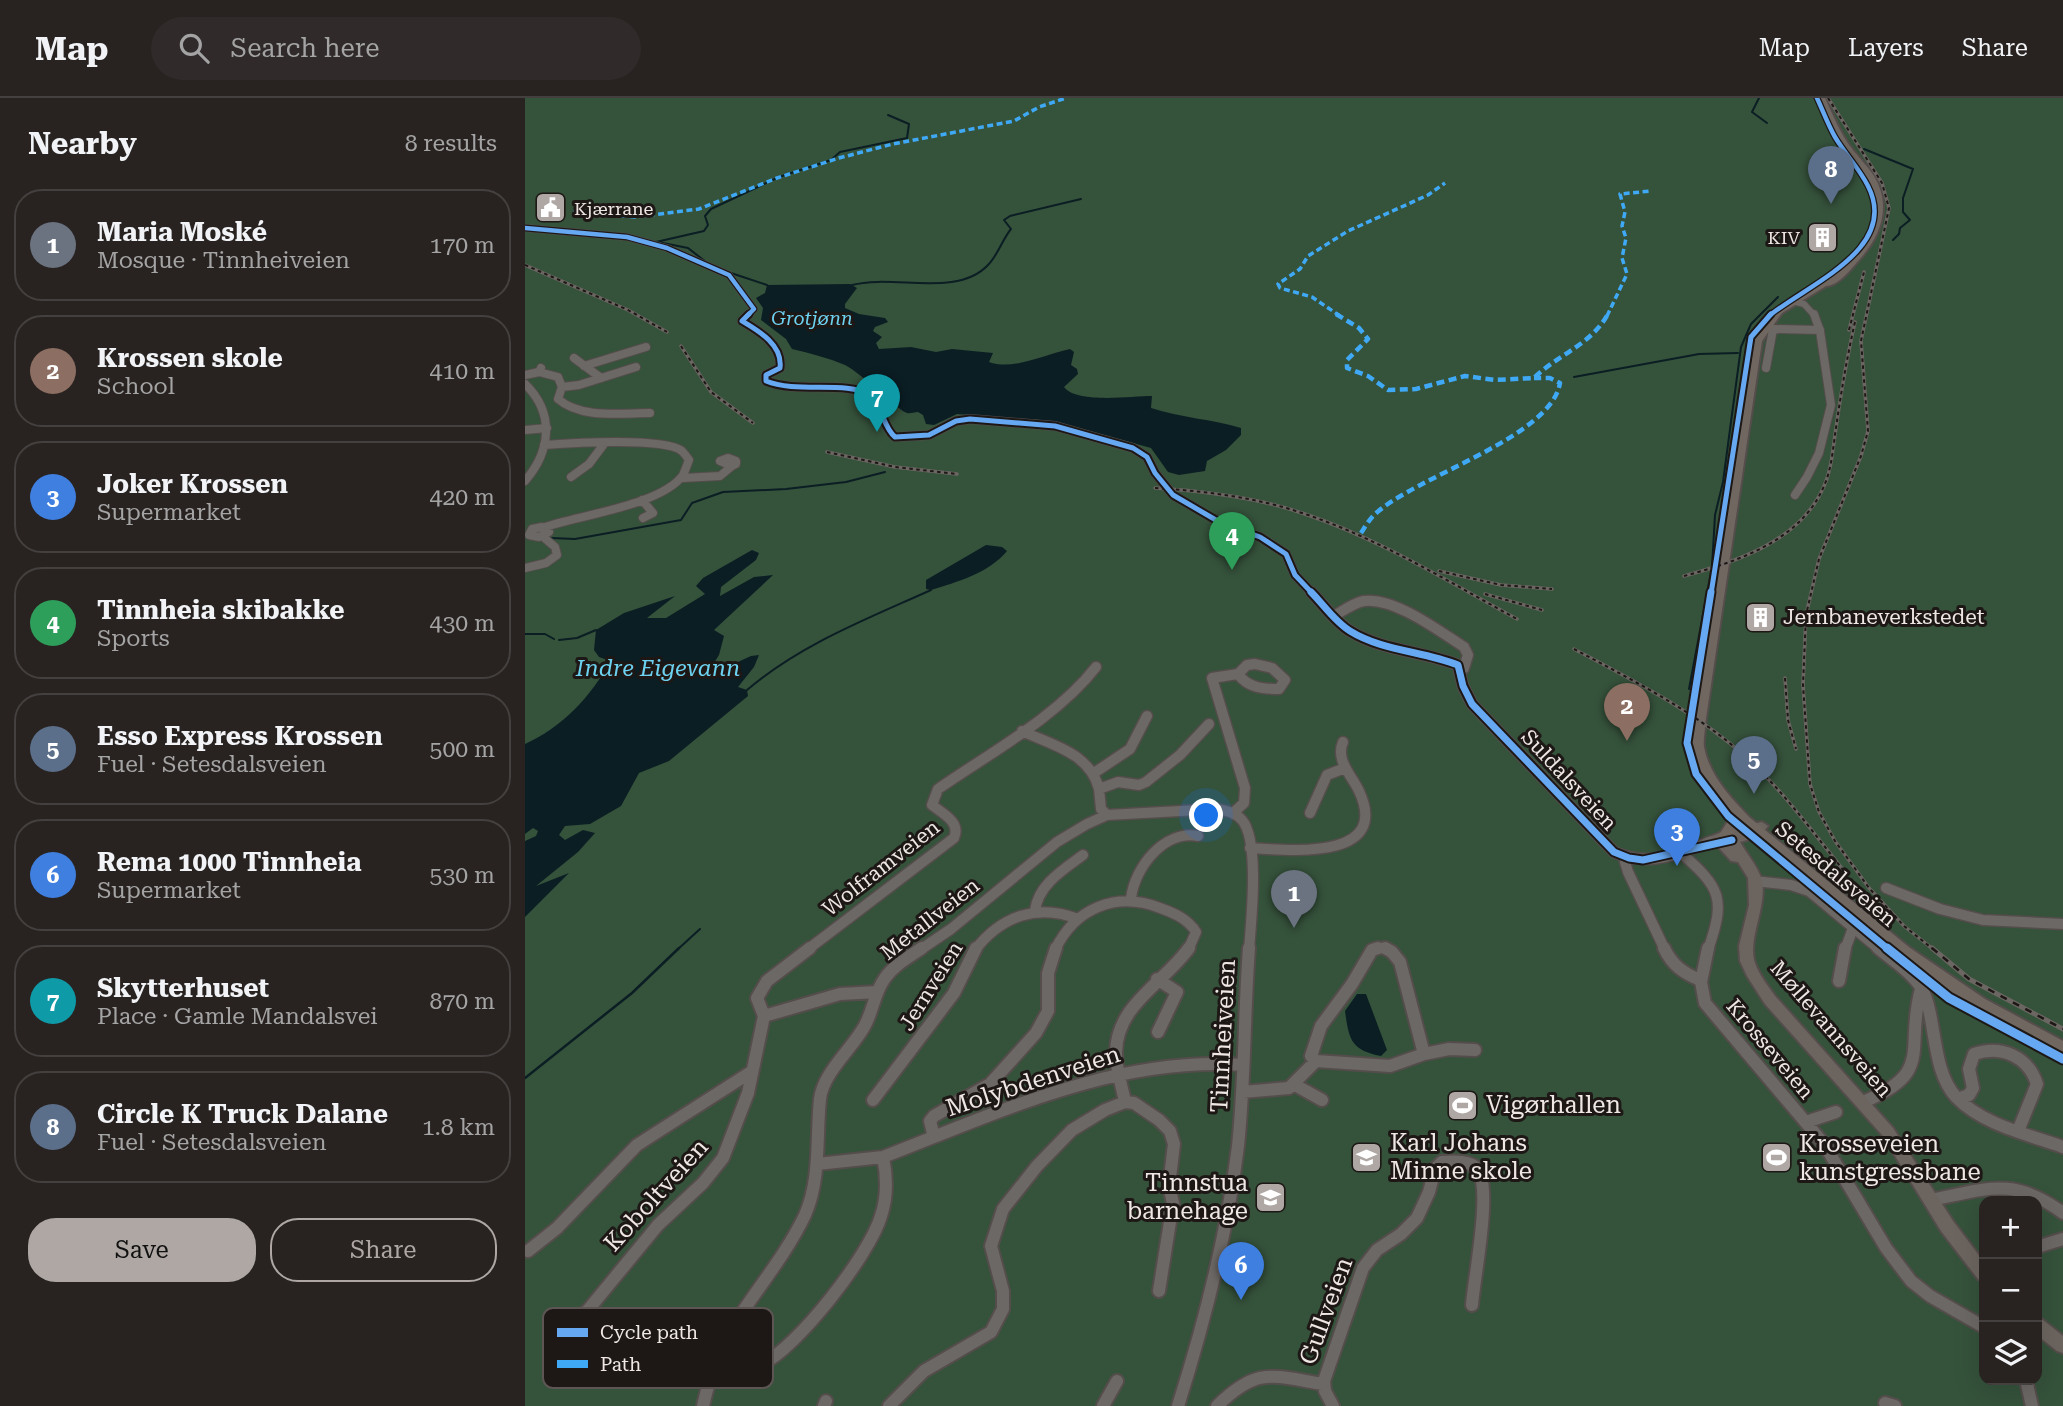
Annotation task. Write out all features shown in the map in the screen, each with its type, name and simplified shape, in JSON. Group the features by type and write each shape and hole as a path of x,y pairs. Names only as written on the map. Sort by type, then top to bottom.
{"highway":[{"name":"Setesdalsveien","path":"1821,98 1844,143 1872,181 1881,208 1879,222 1872,239 1857,257 1833,278 1779,313 1764,328 1756,346 1697,736 1699,754 1715,787 1732,808 1922,964 1979,1003 2063,1049"},
{"name":"Setesdalsveien","path":"1701,717 1701,743 1708,765 1726,792 1757,828"},
{"path":"1721,839 1735,821 1732,808"}],"main road":[{"path":"1754,881 1753,872 1721,839 1757,828"},
{"name":"Møllevannsveien","path":"1754,881 1756,905 1746,946 1750,970 1766,995 1888,1132 1947,1226 1979,1264"},
{"path":"2042,1329 2063,1346"}],"street":[{"path":"525,228 633,238 678,252 725,273 737,282 754,309 741,321 764,333 781,360 780,368 766,375 766,381 780,386 830,388 866,394 879,404 882,421 891,435 896,437 929,435 962,419 1005,421 1062,427 1142,452 1173,495 1221,523 1260,537 1286,554 1295,575 1348,630 1361,637 1464,663 1464,648 1414,617 1375,602 1363,601 1335,616"},
{"path":"1795,303 1811,310 1820,330 1831,406 1826,430 1807,479 1795,495"},
{"path":"1766,368 1773,329 1820,330"},
{"path":"585,366 646,347"},
{"path":"562,387 638,369 621,355"},
{"path":"574,358 601,378"},
{"path":"525,375 540,369 557,376 562,387 558,399 568,408 636,415 650,413"},
{"path":"525,384 537,394 545,406 547,428 537,468 525,481"},
{"path":"525,430 547,428"},
{"path":"571,477 589,464 604,444"},
{"path":"544,445 656,444 677,447 685,452 689,460 683,478"},
{"path":"526,527 542,530 575,515 642,500 683,478 720,476 732,466"},
{"path":"642,500 653,513 643,518"},
{"path":"525,568 549,562 557,555 555,547 542,530"},
{"name":"Suldalsveien","path":"1464,663 1463,686 1472,704 1573,807 1610,849 1628,859"},
{"name":"Wolframveien","path":"764,1016 757,998 767,981 954,838 957,831 954,824 932,805 938,789 1069,698 1096,667"},
{"path":"1233,813 1244,803 1245,788 1212,678 1238,674"},
{"path":"1094,773 1130,749 1143,729 1147,716"},
{"path":"1099,789 1118,782 1139,785 1146,782 1180,755 1209,724"},
{"path":"1022,731 1071,754 1094,773 1101,809 1107,815"},
{"path":"1249,848 1324,850 1352,839 1361,825 1364,806 1339,751 1343,742"},
{"path":"1310,813 1327,775 1345,768"},
{"name":"Metallveien","path":"764,1016 840,994 877,992 899,964 951,929 1047,850 1079,828 1107,815 1212,808 1233,813"},
{"name":"Tinnheiveien","path":"1178,1406 1197,1345 1222,1237 1237,1144 1242,1092 1251,900 1246,826 1233,813"},
{"path":"1131,898 1134,883 1162,845 1179,834 1198,836"},
{"path":"1683,851 1711,883 1721,904 1700,980 1683,974 1669,959 1625,864 1628,859 1652,860 1721,839"},
{"path":"1078,919 1062,913 1035,910 1035,903 1042,891 1083,855"},
{"path":"1754,881 1804,889 1911,976 1921,989 1943,1074 1958,1099 1985,1119 2063,1147"},
{"path":"1886,888 1946,911 1981,920 2003,923 2048,921 2063,924"},
{"path":"934,1137 930,1122 934,1116 993,1080 1042,1024 1050,1010 1047,975 1056,946 1078,919 1102,903 1131,898 1189,922 1196,932 1190,950 1139,998 1120,1028 1116,1060 1125,1102"},
{"name":"Jernveien","path":"873,1100 939,1016 986,936 1006,921 1035,910"},
{"path":"1839,981 1846,943 1853,928"},
{"path":"1424,1054 1400,962 1392,951 1381,947 1372,950 1319,1029 1311,1056 1316,1061 1391,1066 1424,1054 1449,1049 1475,1051"},
{"path":"1157,979 1177,992 1158,1032"},
{"name":"Krosseveien","path":"1700,980 1699,988 1705,1003 1806,1122 1833,1158 1886,1248 1911,1281 1930,1296 1979,1324"},
{"path":"1863,1102 1890,1090 1905,1077 1912,1066 1917,1042 1917,1004 1921,989"},
{"path":"746,1308 797,1231 812,1192 817,1164 818,1103 823,1088 865,1026 877,992"},
{"name":"Koboltveien","path":"590,1308 658,1225 715,1170 728,1148 742,1111 759,1047 764,1016"},
{"path":"1958,1099 1972,1092 1969,1069 1973,1054 1993,1051 2020,1059 2031,1069 2037,1084 2018,1131"},
{"path":"1242,1092 1277,1090 1295,1085 1316,1061"},
{"name":"Molybdenveien","path":"817,1164 883,1157 996,1112 1118,1074 1200,1065 1242,1065"},
{"name":"Koboltveien","path":"529,1251 557,1228 638,1145 751,1072"},
{"path":"1295,1085 1322,1100"},
{"path":"889,1406 924,1371 991,1332 1003,1309 1003,1291 991,1246 1003,1209 1037,1166 1072,1130 1105,1110 1125,1102 1135,1103 1159,1119 1170,1130 1174,1144 1169,1186 1173,1203 1159,1291"},
{"name":"Krosseveien","path":"1806,1122 1836,1112"},
{"path":"773,1356 800,1331 824,1303 849,1271 880,1220 884,1203 883,1157"},
{"name":"Gullveien","path":"1333,1406 1324,1384 1363,1268 1377,1250 1417,1218 1429,1192 1435,1169 1442,1163 1470,1164 1479,1171 1481,1178 1483,1203 1472,1304"},
{"path":"1931,1200 2005,1186 2032,1193 2063,1213"},
{"path":"2042,1245 2063,1238"},
{"name":"Gullveien","path":"1217,1406 1239,1384 1254,1377 1276,1376 1324,1384"},
{"path":"1103,1406 1117,1381"},
{"path":"2027,1385 2032,1406"},
{"path":"703,1406 708,1388"}],"green space":[{"path":"525,98 2063,98 2063,1406 525,1406"}],"water":[{"name":"Grotjønn","path":"850,284 857,288 845,308 859,314 885,318 888,322 875,327 873,331 882,337 876,343 879,349 911,347 936,352 952,349 993,353 989,362 1008,364 1070,349 1074,352 1071,365 1077,369 1078,374 1064,387 1071,392 1092,397 1152,396 1151,408 1241,428 1241,435 1226,450 1207,461 1205,471 1179,475 1168,472 1151,448 1054,421 957,414 934,425 926,424 923,415 903,411 845,365 792,349 786,339 761,320 763,308 756,298 765,293 767,285"},
{"path":"986,545 1002,547 1007,551 1000,559 972,576 931,590 926,589 926,580"},
{"name":"Indre Eigevann","path":"752,550 759,553 756,560 721,587 720,596 754,577 773,575 714,630 724,636 719,655 705,677 759,655 754,667 738,687 747,690 748,696 669,761 639,773 621,806 590,824 565,826 559,835 565,840 583,830 595,833 578,852 536,886 569,873 525,917 525,841 536,836 538,831 533,828 525,834 525,744 563,720 585,698 603,674 610,661 599,657 594,650 596,630 624,613 675,596 647,618 666,618 705,594 696,586 703,578"},
{"path":"1357,994 1366,994 1387,1050 1381,1056 1363,1051 1350,1036 1345,1011"}],"waterway":[{"path":"1759,98 1752,112 1767,123"},
{"path":"656,242 704,231 708,225 705,216 711,209 779,177 831,160 840,152 907,138 909,124 888,115"},
{"path":"1864,149 1913,169 1903,198 1903,212 1910,220 1900,228 1899,234 1893,240"},
{"path":"852,285 869,282 942,283 975,275 988,265 1011,229 1004,220 1010,216 1081,199"},
{"path":"658,242 688,248 706,262"},
{"path":"731,273 767,285"},
{"path":"1689,689 1712,567 1715,515 1723,482 1741,347 1751,324 1778,297"},
{"path":"1574,377 1699,354 1738,353"},
{"path":"551,538 575,539 681,520 692,503 723,492 786,489 846,482 885,472"},
{"path":"747,690 812,646 931,590"},
{"path":"559,640 577,638 596,630"},
{"path":"525,634 545,634 554,639"},
{"path":"677,950 700,929"},
{"path":"525,1078 632,993 679,948"}],"railway":[{"path":"1828,98 1882,183 1889,208 1861,341 1868,431 1861,456 1819,559 1806,615 1803,685 1810,784 1819,812 1835,841 1869,888 1904,926 1934,950"},
{"path":"525,265 628,310 667,332"},
{"path":"1849,330 1864,272"},
{"path":"1684,576 1725,564 1765,546 1800,521 1814,505 1831,465 1855,322"},
{"path":"681,346 711,392 753,423"},
{"path":"827,452 895,467 957,474"},
{"path":"1155,488 1248,499 1284,507 1330,523 1412,561 1517,619"},
{"path":"1439,571 1501,585 1552,589"},
{"path":"1485,594 1542,610"},
{"path":"1574,649 1664,698 1727,741 1773,784 1844,871"},
{"path":"1785,678 1788,720 1796,749"},
{"path":"1932,948 1969,979 2063,1029"}],"marked path":[{"path":"573,212 636,217 699,209 777,178 839,158 893,144 1014,121 1039,107 1066,98"},
{"path":"1445,183 1428,195 1348,231 1308,256 1300,269 1278,284 1280,288 1314,298 1359,328 1368,339 1347,360 1347,368 1368,376 1388,390 1416,389 1465,376 1495,380 1534,378 1549,363 1572,351 1590,337 1605,320 1627,274 1622,258 1626,238 1622,226 1625,212 1620,194 1651,191"},
{"path":"1361,533 1373,516 1400,496 1452,467 1514,438 1558,396 1560,383 1550,378 1534,378"}],"cycle path":[{"path":"1817,98 1835,137 1871,192 1875,223 1866,242 1849,259 1782,305 1764,320 1751,337 1687,743 1689,754 1701,783 1728,816 1928,983 1949,998 2063,1059"},
{"path":"525,228 627,237 667,248 729,275 754,309 742,321 766,335 781,360 780,368 766,375 766,381 789,388 841,389 865,393 876,402 886,427 895,437 929,435 956,421 970,419 1055,426 1133,448 1147,457 1155,473 1173,495 1221,523 1260,537 1286,554 1295,575 1348,630 1376,643 1438,657 1458,665 1463,686 1472,704 1614,852 1643,860 1673,855 1717,841 1732,840"}],"place":[{"name":"Circle K Truck Dalane","path":"1831,204"},
{"name":"Kjærrane","path":"551,208"},
{"name":"KIV","path":"1823,237"},
{"name":"Skytterhuset","path":"877,432"},
{"name":"Tinnheia skibakke","path":"1232,570"},
{"name":"Jernbaneverkstedet","path":"1760,617"},
{"name":"Krossen skole","path":"1627,741"},
{"name":"Esso Express Krossen","path":"1754,794"},
{"name":"Joker Krossen","path":"1677,866"},
{"name":"Maria Moské","path":"1294,928"},
{"name":"Vigørhallen","path":"1463,1105"},
{"name":"Karl Johans Minne skole","path":"1367,1157"},
{"name":"Krosseveien kunstgressbane","path":"1776,1158"},
{"name":"Tinnstua barnehage","path":"1271,1197"},
{"name":"Rema 1000 Tinnheia","path":"1241,1300"}]}
